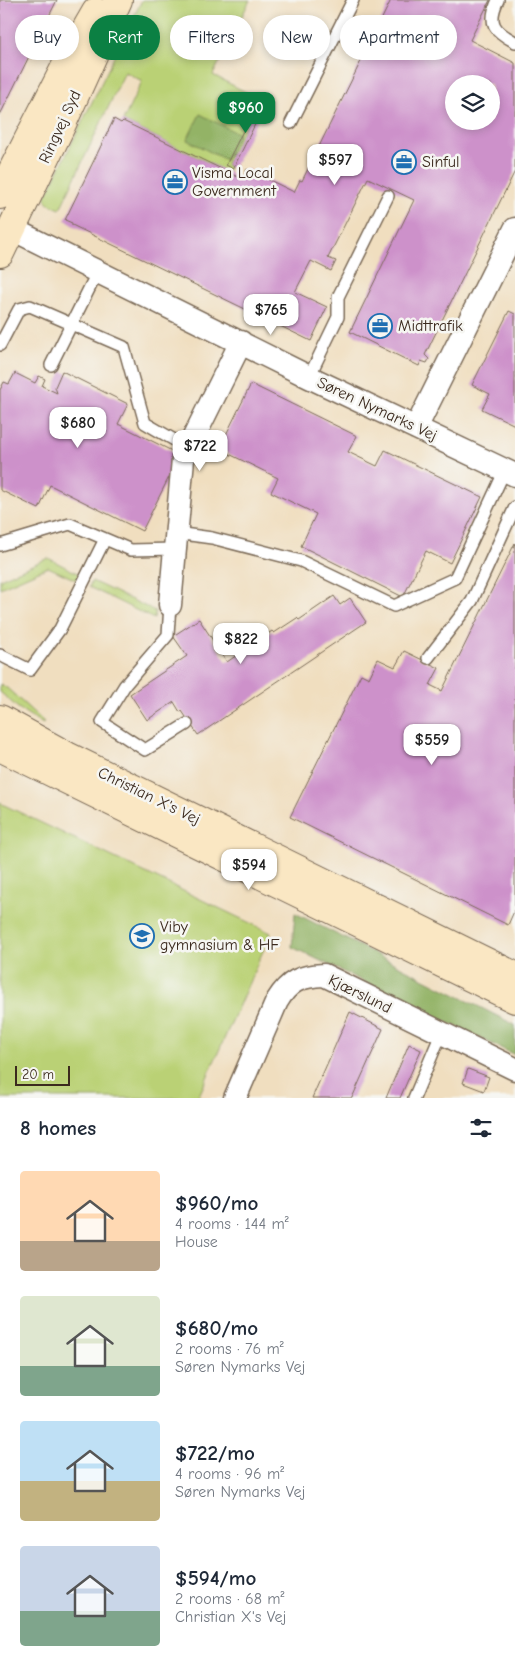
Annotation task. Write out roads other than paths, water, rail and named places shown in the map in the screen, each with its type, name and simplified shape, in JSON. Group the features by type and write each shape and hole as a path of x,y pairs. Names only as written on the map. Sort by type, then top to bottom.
{"main road":[{"name":"Ringvej Syd","path":"0,195 74,50 102,0"},
{"name":"Ringvej Syd","path":"0,253 61,126 118,0"},
{"name":"Christian X's Vej","path":"0,719 67,756 515,976"},
{"name":"Christian X's Vej","path":"0,747 20,755 515,999"}],"street":[{"name":"Søren Nymarks Vej","path":"12,229 309,377 510,472"},
{"path":"416,428 515,229"},
{"path":"170,605 183,459 241,342"},
{"name":"Kjærslund","path":"235,1098 274,1008 285,988 308,975 324,975 515,1070"}],"lane":[{"path":"291,124 352,0"},
{"path":"498,0 493,10 492,21 496,30 502,36 515,42"},
{"path":"309,377 338,317 338,297 388,196"},
{"path":"51,365 98,271"},
{"path":"0,345 19,309 30,306 124,348 145,423 188,448"},
{"path":"0,545 70,524 131,550 176,541 212,538 301,561 394,606 455,578 510,472"},
{"path":"428,658 472,601 515,507"},
{"path":"0,655 30,670 60,629 105,539"},
{"path":"170,605 168,635 125,685 102,722 145,750 187,724"},
{"path":"414,1098 440,1034"}],"place":[{"name":"Sinful","path":"404,162"},
{"name":"Visma Local Government","path":"175,182"},
{"name":"Midttrafik","path":"380,326"},
{"name":"Viby gymnasium & HF","path":"142,936"}]}
